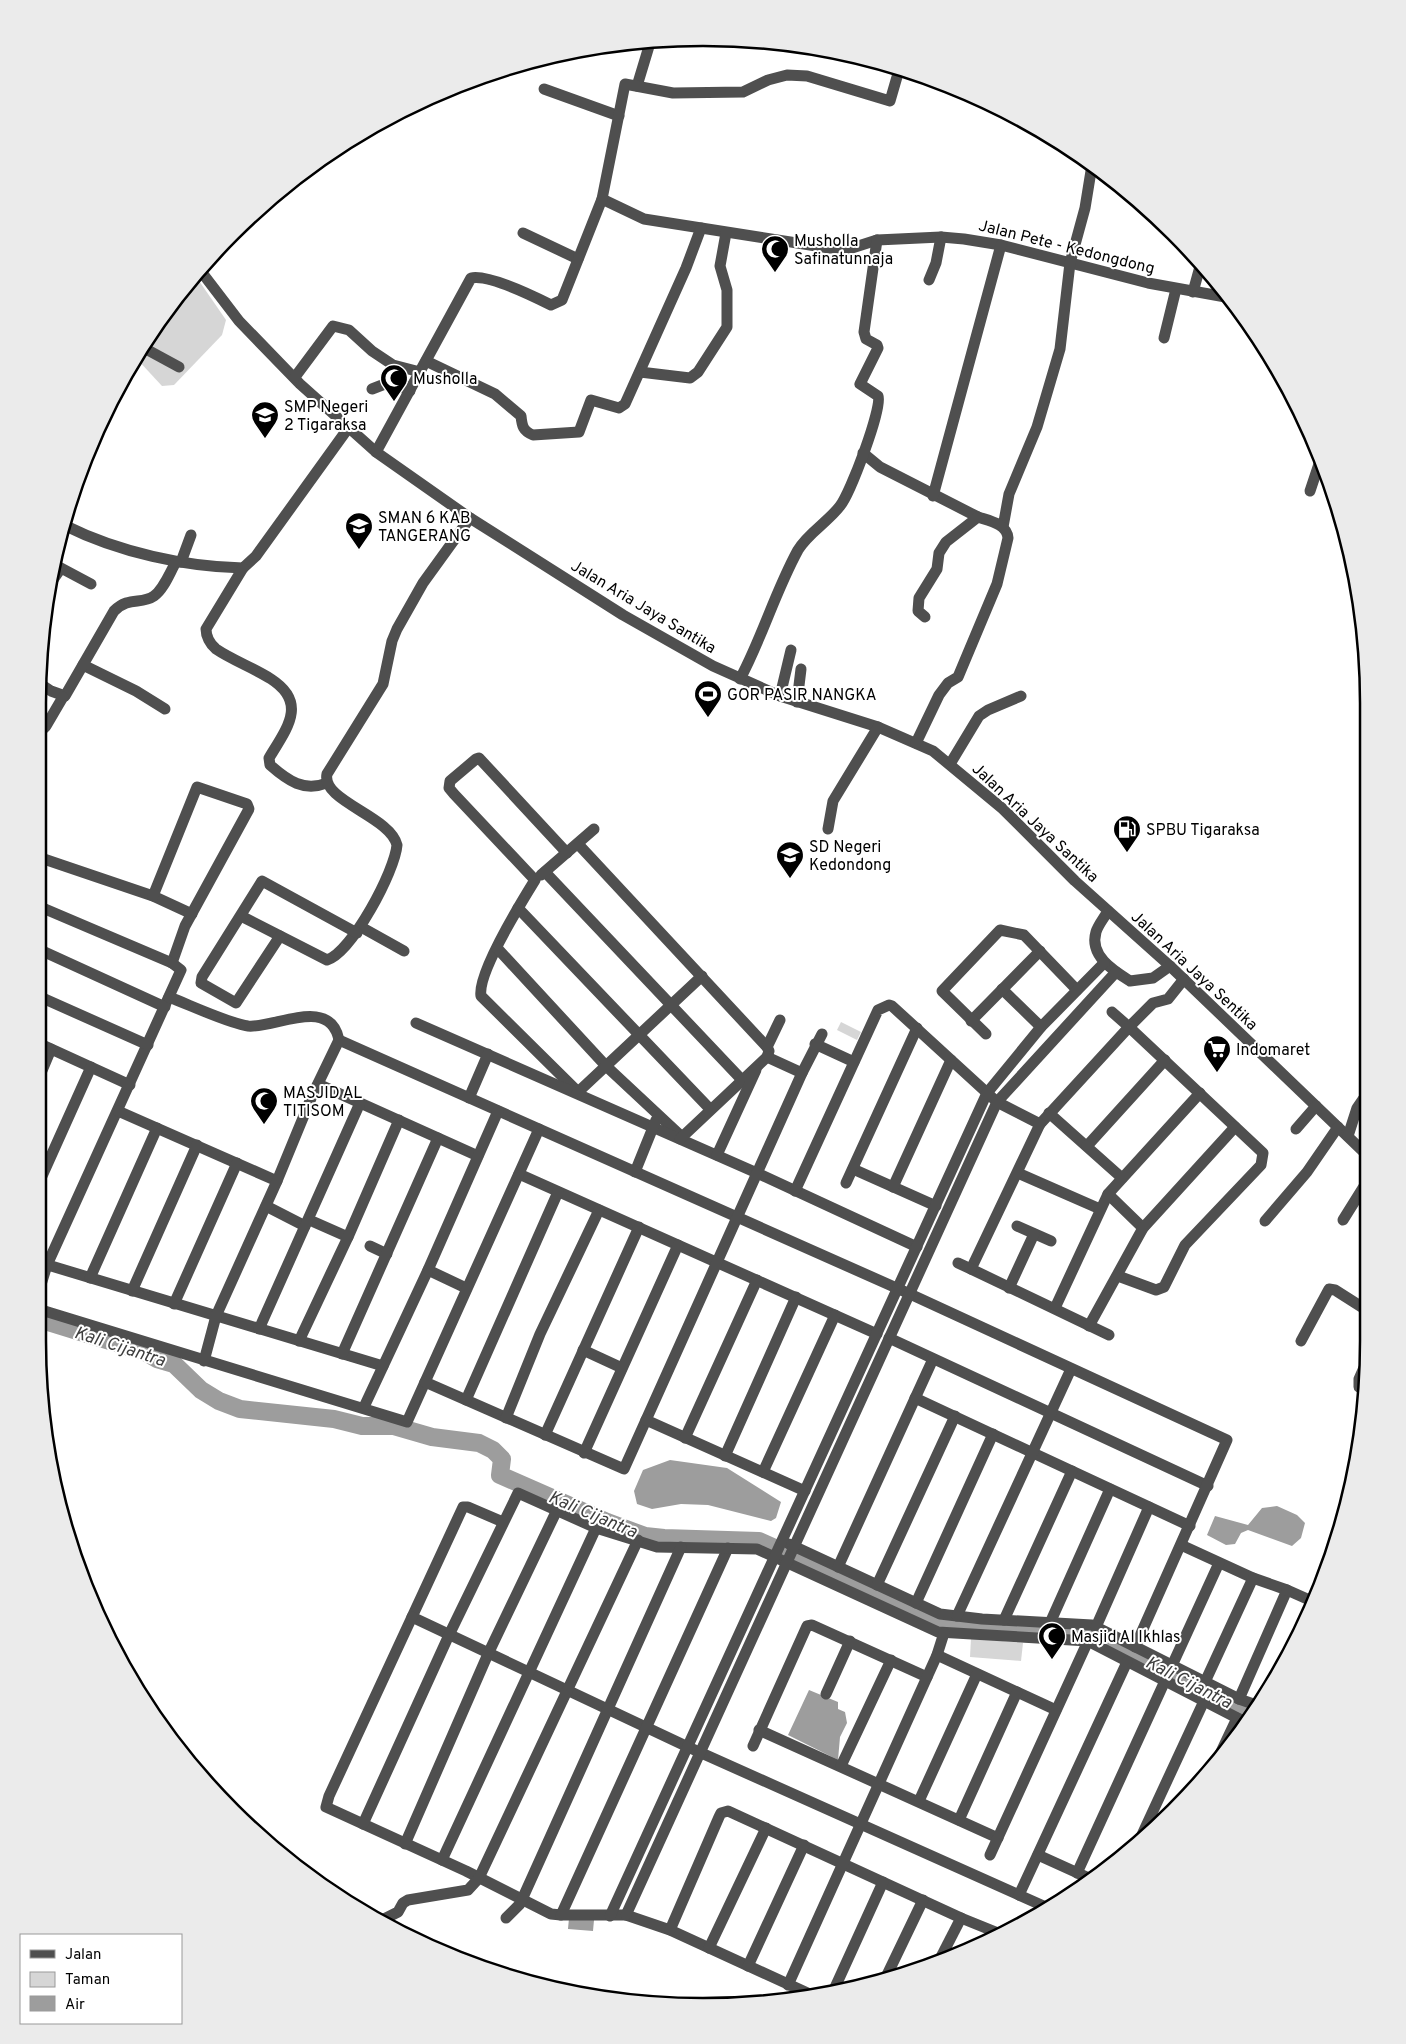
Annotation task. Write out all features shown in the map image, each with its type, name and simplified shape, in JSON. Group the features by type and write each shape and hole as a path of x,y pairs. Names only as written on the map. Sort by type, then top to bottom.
{"street":[{"path":"637,86 648,49"},
{"path":"376,452 471,278 496,282 554,305 562,300 602,199 625,84 673,93 742,92 768,80 787,75 811,76 890,101 897,76"},
{"path":"544,89 619,116"},
{"path":"916,743 939,695 948,683 958,677 994,594 1008,538 1003,527 1008,494 1039,419 1058,357 1070,262 1085,208 1091,173"},
{"name":"Jalan Pete - Kedongdong","path":"602,199 644,218 726,234 841,249 877,240 941,237 1001,245 1176,289 1218,296"},
{"path":"295,377 333,326 348,330 372,352 393,365 423,366 495,394 521,416 522,428 533,435 579,432 589,402 594,400 619,408 622,406 640,372 701,228"},
{"path":"523,234 578,259"},
{"path":"640,372 690,378 698,372 711,353 726,327 727,290 720,266 726,234"},
{"path":"929,280 936,263 941,237"},
{"path":"740,679 800,548 842,504 859,468 862,453 880,403 878,396 860,384 878,348 877,345 866,339 864,332 877,240"},
{"path":"933,496 1001,245"},
{"path":"1193,292 1199,272"},
{"name":"Jalan Aria Jaya Santika","path":"204,276 225,305 254,339 376,452 470,518 622,615 740,679 797,702 878,727 933,751 1002,809 1108,911"},
{"path":"1164,338 1176,289"},
{"path":"149,351 179,367"},
{"path":"372,389 390,382 410,391"},
{"path":"327,783 314,788 298,785 270,766 268,758 284,733 291,715 292,700 285,688 248,665 215,648 206,636 206,629 243,568 256,556 349,427"},
{"path":"862,453 880,467 933,496 1003,527"},
{"path":"1310,491 1317,470"},
{"path":"925,617 918,611 919,598 937,569 939,553 949,538 978,517"},
{"path":"241,916 327,960 334,957 359,930 380,889 397,845 392,835 381,823 342,799 327,783 327,774 383,684 396,629 423,583 470,518"},
{"path":"71,528 119,546 178,562 243,568"},
{"path":"46,726 63,697 67,694 114,611 131,600 154,597 160,591 178,562 191,535"},
{"path":"60,569 91,584"},
{"path":"780,696 791,650"},
{"path":"82,665 165,709"},
{"path":"797,702 801,669"},
{"path":"47,687 63,697"},
{"path":"950,764 979,716 988,710 1022,696"},
{"path":"828,829 834,801 878,727"},
{"path":"535,880 449,788 450,781 476,758 482,760 567,853"},
{"path":"152,896 197,787 247,804 249,809 185,926 172,963"},
{"path":"577,1093 481,996 481,986 497,948 535,880 594,829"},
{"path":"578,844 702,976 764,1056 802,1073"},
{"path":"46,860 152,896 192,914"},
{"path":"545,872 742,1080"},
{"path":"280,936 234,1004 201,983 201,980 263,880 404,951"},
{"path":"518,908 710,1109"},
{"path":"46,909 172,963 181,970 130,1085 46,1256"},
{"path":"1108,911 1096,933 1097,948 1104,963 1130,980 1146,980 1170,966"},
{"name":"Jalan Aria Jaya Sentika","path":"1108,911 1184,979 1360,1148"},
{"path":"986,1034 942,992 942,989 1002,929 1024,935 1077,990"},
{"path":"497,948 606,1066 681,1138"},
{"path":"971,1021 1040,951"},
{"path":"46,952 167,1002 246,1026 265,1025 297,1017 316,1018 328,1022 337,1029 339,1040 318,1084 278,1181 216,1316 204,1361"},
{"path":"626,1915 700,1751 806,1491 987,1093 1041,1028 1104,963"},
{"path":"610,1916 688,1747 782,1553 793,1547 997,1102 1116,972"},
{"path":"577,1093 702,976"},
{"path":"971,1269 1040,1124 1153,1003 1168,999 1184,979"},
{"path":"1002,989 1041,1028"},
{"path":"46,1000 148,1045"},
{"path":"795,1191 879,1008 892,1006 997,1102 1040,1124"},
{"path":"1112,1012 1263,1153 1261,1165 1185,1245 1166,1283 1160,1289 1156,1290 1118,1276"},
{"path":"718,1156 780,1020"},
{"path":"416,1023 681,1138 917,1247"},
{"path":"846,1183 916,1028"},
{"path":"425,1382 624,1468 818,1039 854,1062"},
{"path":"339,1040 910,1294 1227,1440 1135,1647"},
{"path":"46,1047 130,1085"},
{"path":"46,1062 51,1050"},
{"path":"469,1098 488,1054"},
{"path":"681,1138 742,1080 764,1056"},
{"path":"893,1187 951,1060"},
{"path":"1087,1146 1165,1060"},
{"path":"46,1167 91,1067"},
{"path":"318,1084 478,1156"},
{"path":"1054,1308 1108,1194 1200,1093"},
{"path":"259,1329 310,1224 360,1103"},
{"path":"1348,1136 1360,1104"},
{"path":"1296,1129 1316,1106"},
{"path":"118,1110 278,1181"},
{"path":"364,1407 428,1270 498,1110"},
{"path":"1049,1113 1122,1178"},
{"path":"635,1172 659,1115"},
{"path":"299,1341 348,1237 398,1120"},
{"path":"1089,1326 1143,1228 1235,1127"},
{"path":"1265,1221 1307,1172 1338,1127"},
{"path":"90,1278 157,1128"},
{"path":"46,1312 204,1361 364,1407 408,1422 466,1288 539,1129"},
{"path":"342,1354 438,1138"},
{"path":"132,1291 198,1146"},
{"path":"174,1304 237,1163"},
{"path":"853,1169 936,1206"},
{"path":"1018,1173 1100,1209"},
{"path":"519,1174 877,1334"},
{"path":"466,1400 558,1192"},
{"path":"1343,1220 1360,1193"},
{"path":"1108,1194 1143,1228"},
{"path":"266,1206 348,1237"},
{"path":"506,1418 540,1334 599,1210"},
{"path":"1017,1226 1051,1242"},
{"path":"545,1435 639,1227"},
{"path":"1009,1288 1034,1234"},
{"path":"584,1452 678,1245"},
{"path":"370,1246 387,1254"},
{"path":"958,1263 1109,1336"},
{"path":"46,1265 383,1366"},
{"path":"428,1270 466,1288"},
{"path":"686,1438 757,1280"},
{"path":"1300,1341 1329,1289 1335,1290 1360,1306"},
{"path":"725,1456 796,1298"},
{"path":"763,1472 835,1315"},
{"path":"889,1338 1208,1486"},
{"path":"583,1350 622,1368"},
{"path":"838,1567 934,1359"},
{"path":"957,1616 1071,1369"},
{"path":"915,1398 1190,1526"},
{"path":"877,1585 955,1416"},
{"path":"646,1420 806,1491"},
{"path":"916,1603 993,1434"},
{"path":"1004,1620 1072,1471"},
{"path":"1050,1623 1110,1489"},
{"path":"363,1824 449,1635 502,1522 518,1493 596,1528 657,1546 751,1548 782,1553 928,1629 944,1633 1088,1642 1127,1662 1205,1682 1251,1703"},
{"path":"502,1522 468,1507 463,1507 326,1803 326,1807 442,1860 551,1914 626,1915 670,1930 801,1990"},
{"path":"1096,1627 1149,1507"},
{"path":"405,1844 488,1654 557,1510"},
{"path":"442,1860 596,1528"},
{"path":"387,1916 408,1900 468,1890 479,1878 638,1540"},
{"path":"1181,1546 1253,1578 1307,1599"},
{"path":"506,1918 517,1909 523,1899 681,1547"},
{"path":"793,1547 940,1614 1050,1623 1080,1623 1096,1627 1135,1647 1204,1701 1240,1719"},
{"path":"561,1914 728,1548"},
{"path":"1077,1873 1219,1563"},
{"path":"1205,1682 1253,1578"},
{"path":"1239,1699 1287,1590"},
{"path":"412,1617 688,1747 862,1823 1040,1905"},
{"path":"753,1746 807,1626 812,1625 850,1641 927,1677"},
{"path":"788,1984 938,1656 944,1633"},
{"path":"826,1694 850,1641"},
{"path":"990,1855 1088,1642"},
{"path":"938,1656 1056,1710"},
{"path":"841,1766 891,1660"},
{"path":"1019,1896 1127,1662"},
{"path":"919,1801 977,1674"},
{"path":"959,1820 1018,1692"},
{"path":"1147,1825 1204,1701"},
{"path":"760,1730 998,1838"},
{"path":"670,1930 721,1813 732,1812 990,1931"},
{"path":"709,1948 766,1828"},
{"path":"748,1966 804,1845"},
{"path":"1038,1855 1084,1876"},
{"path":"837,1984 883,1882"},
{"path":"889,1970 923,1900"},
{"path":"944,1952 961,1918"}],"green space":[{"path":"200,282 226,320 222,335 174,385 162,386 141,363 157,338"},
{"path":"841,1022 861,1032 857,1040 837,1030"},
{"path":"971,1638 1023,1643 1021,1661 970,1657"}],"water":[{"path":"670,1460 727,1468 781,1502 776,1518 771,1521 708,1505 681,1504 652,1509 637,1504 634,1491 643,1470"},
{"path":"1277,1506 1297,1515 1305,1523 1301,1538 1292,1546 1248,1530 1241,1533 1235,1544 1226,1545 1207,1535 1215,1516 1248,1525 1262,1508"},
{"path":"809,1690 838,1702 838,1709 845,1712 847,1723 840,1737 838,1760 788,1735"},
{"path":"569,1918 594,1920 593,1931 568,1929"}],"waterway":[{"name":"Kali Cijantra","path":"46,1321 145,1352 157,1359 174,1364 201,1390 219,1401 240,1409 334,1419 362,1426 394,1426 432,1437 479,1443 493,1450 502,1459 500,1475 607,1522 645,1536 759,1541 931,1618 971,1627 1086,1631 1246,1710"}],"place":[{"name":"Musholla Safinatunnaja","path":"775,273"},
{"name":"Musholla","path":"394,402"},
{"name":"SMP Negeri 2 Tigaraksa","path":"265,439"},
{"name":"SMAN 6 KAB TANGERANG","path":"359,550"},
{"name":"GOR PASIR NANGKA","path":"708,718"},
{"name":"SPBU Tigaraksa","path":"1127,853"},
{"name":"SD Negeri Kedondong","path":"790,879"},
{"name":"Indomaret","path":"1217,1073"},
{"name":"MASJID AL TITISOM","path":"264,1125"},
{"name":"Masjid Al Ikhlas","path":"1052,1660"}]}
